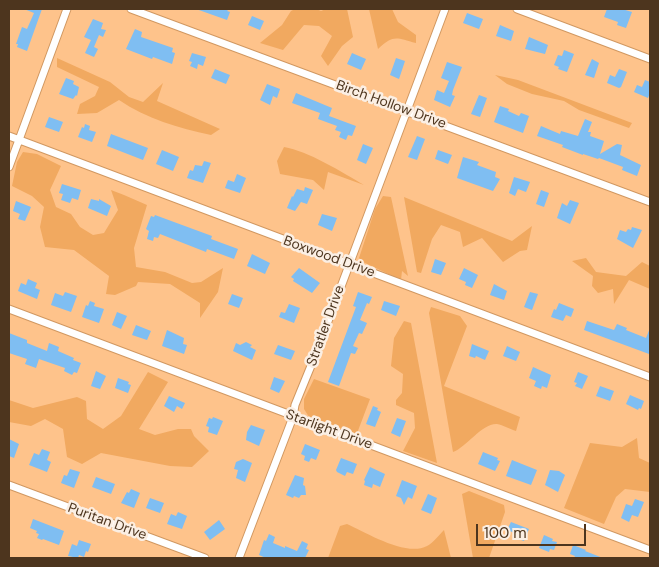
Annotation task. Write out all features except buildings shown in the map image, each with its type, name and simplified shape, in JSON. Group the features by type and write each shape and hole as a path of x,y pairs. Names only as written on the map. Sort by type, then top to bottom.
{"street":[{"path":"9,167 68,9"},
{"name":"Birch Hollow Drive","path":"131,9 650,202"},
{"name":"Stratler Drive","path":"239,558 444,9"},
{"path":"517,9 650,59"},
{"name":"Boxwood Drive","path":"9,136 650,377"},
{"name":"Starlight Drive","path":"9,309 650,550"},
{"name":"Puritan Drive","path":"9,485 205,558"}],"shaded area":[{"path":"295,9 316,9 321,11 326,9 347,9 353,37 342,46 328,66 321,56 332,36 319,26 304,25 283,50 260,43 282,25 291,11"},
{"path":"369,9 392,9 398,22 416,35 416,43 396,38 388,41 378,49"},
{"path":"57,58 110,82 129,97 143,102 163,83 157,101 220,129 211,135 175,126 152,118 119,100 97,113 77,114 80,104 95,96 99,87 57,67"},
{"path":"495,75 518,80 632,123 629,128 579,110 564,101 532,94 507,84"},
{"path":"284,147 314,157 364,185 328,172 324,190 313,180 280,174 277,161"},
{"path":"23,152 37,154 61,166 50,190 56,207 71,214 80,227 93,235 104,233 118,210 111,190 147,205 134,248 136,267 165,272 192,283 201,282 223,268 218,292 200,318 200,303 170,284 138,282 136,286 115,295 106,294 109,276 74,250 45,247 40,227 44,207 32,196 12,186 17,162"},
{"path":"383,196 391,197 408,276 402,271 401,280 363,262 359,258 375,209"},
{"path":"404,197 512,241 532,226 527,250 520,251 503,262 482,238 463,247 460,232 441,225 432,239 421,273 417,272"},
{"path":"586,258 596,272 626,276 642,262 650,266 650,289 629,280 614,304 613,289 598,293 592,286 593,276 572,261"},
{"path":"431,307 460,316 467,326 444,386 520,417 516,431 497,424 491,425 453,452 429,313"},
{"path":"404,321 411,323 437,463 403,451 415,428 414,413 396,405 396,400 402,393 403,374 391,366 394,338"},
{"path":"148,372 168,382 139,429 155,435 178,429 191,429 194,436 209,451 192,467 170,466 101,453 82,464 67,457 63,429 45,419 31,426 9,422 9,400 33,408 77,397 86,401 87,419 103,429 121,416"},
{"path":"314,379 370,399 356,436 309,417 304,409 304,399"},
{"path":"637,438 639,458 650,463 650,492 625,489 616,497 604,524 564,508 590,443 622,447"},
{"path":"469,491 504,505 505,512 489,558 473,558 462,494"},
{"path":"347,524 398,546 418,549 434,541 444,530 451,558 328,558 340,526"}]}
